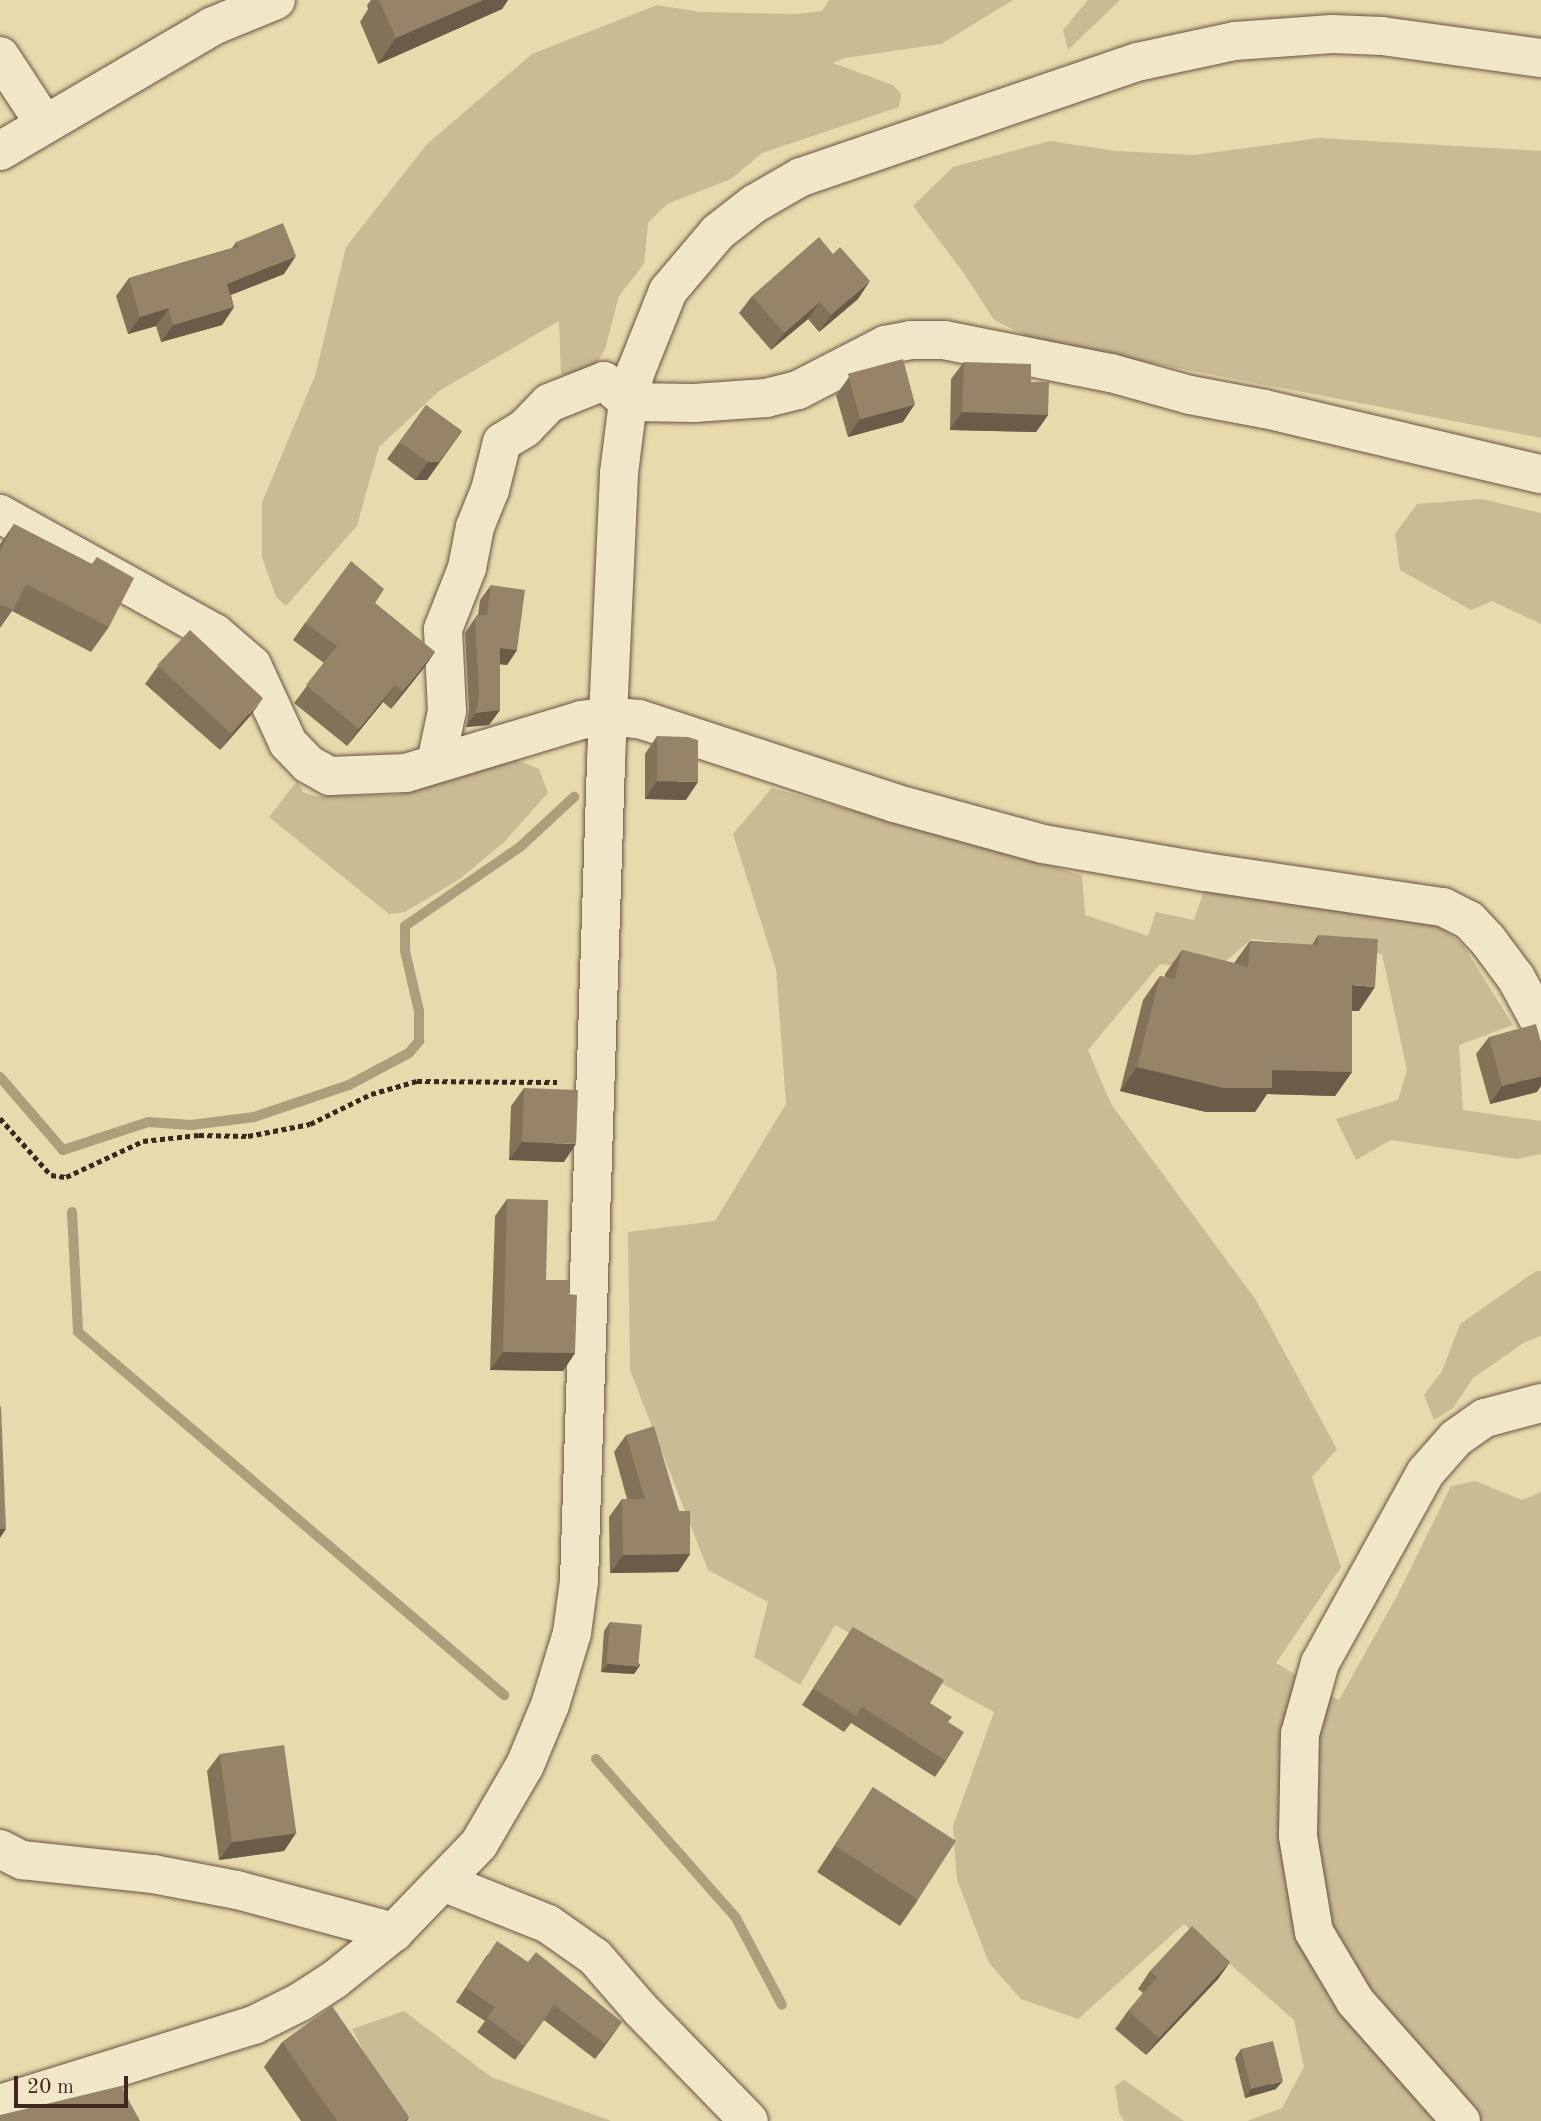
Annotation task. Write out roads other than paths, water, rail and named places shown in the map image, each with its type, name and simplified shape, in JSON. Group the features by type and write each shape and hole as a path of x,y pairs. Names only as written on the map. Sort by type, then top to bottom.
{"street":[{"path":"0,151 209,13 276,0"},
{"path":"0,2104 254,2025 300,2003 334,1980 394,1932 479,1844 525,1765 553,1695 572,1633 579,1580 608,716 619,473 628,402 636,371 668,291 692,258 718,232 754,204 801,177 1137,62 1235,41 1332,34 1382,36 1541,58"},
{"path":"0,56 44,123"},
{"path":"436,763 447,711 443,629 467,568 475,527 490,490 502,442 525,428 549,403 604,381 628,402 694,403 766,398 798,390 885,345 911,340 944,340 1111,373 1190,395 1265,409 1541,474"},
{"path":"0,514 215,633 251,665 288,743 308,764 330,776 406,773 581,720 608,716 639,719 894,803 1043,844 1205,872 1443,907 1469,920 1488,939 1516,978 1541,1024"},
{"path":"1461,2121 1355,2001 1314,1932 1298,1836 1300,1734 1320,1663 1426,1472 1456,1438 1485,1418 1541,1403"},
{"path":"0,1849 22,1860 153,1874 237,1890 394,1932"},
{"path":"443,1882 548,1924 595,1956 640,2009 749,2121"}],"waterway":[{"path":"0,1077 63,1150 148,1122 191,1125 254,1117 349,1085 409,1053 419,1041 419,1011 405,951 405,926 520,847 574,797"},
{"path":"72,1212 78,1332 504,1695"},
{"path":"596,1759 736,1918 782,2005"}]}
